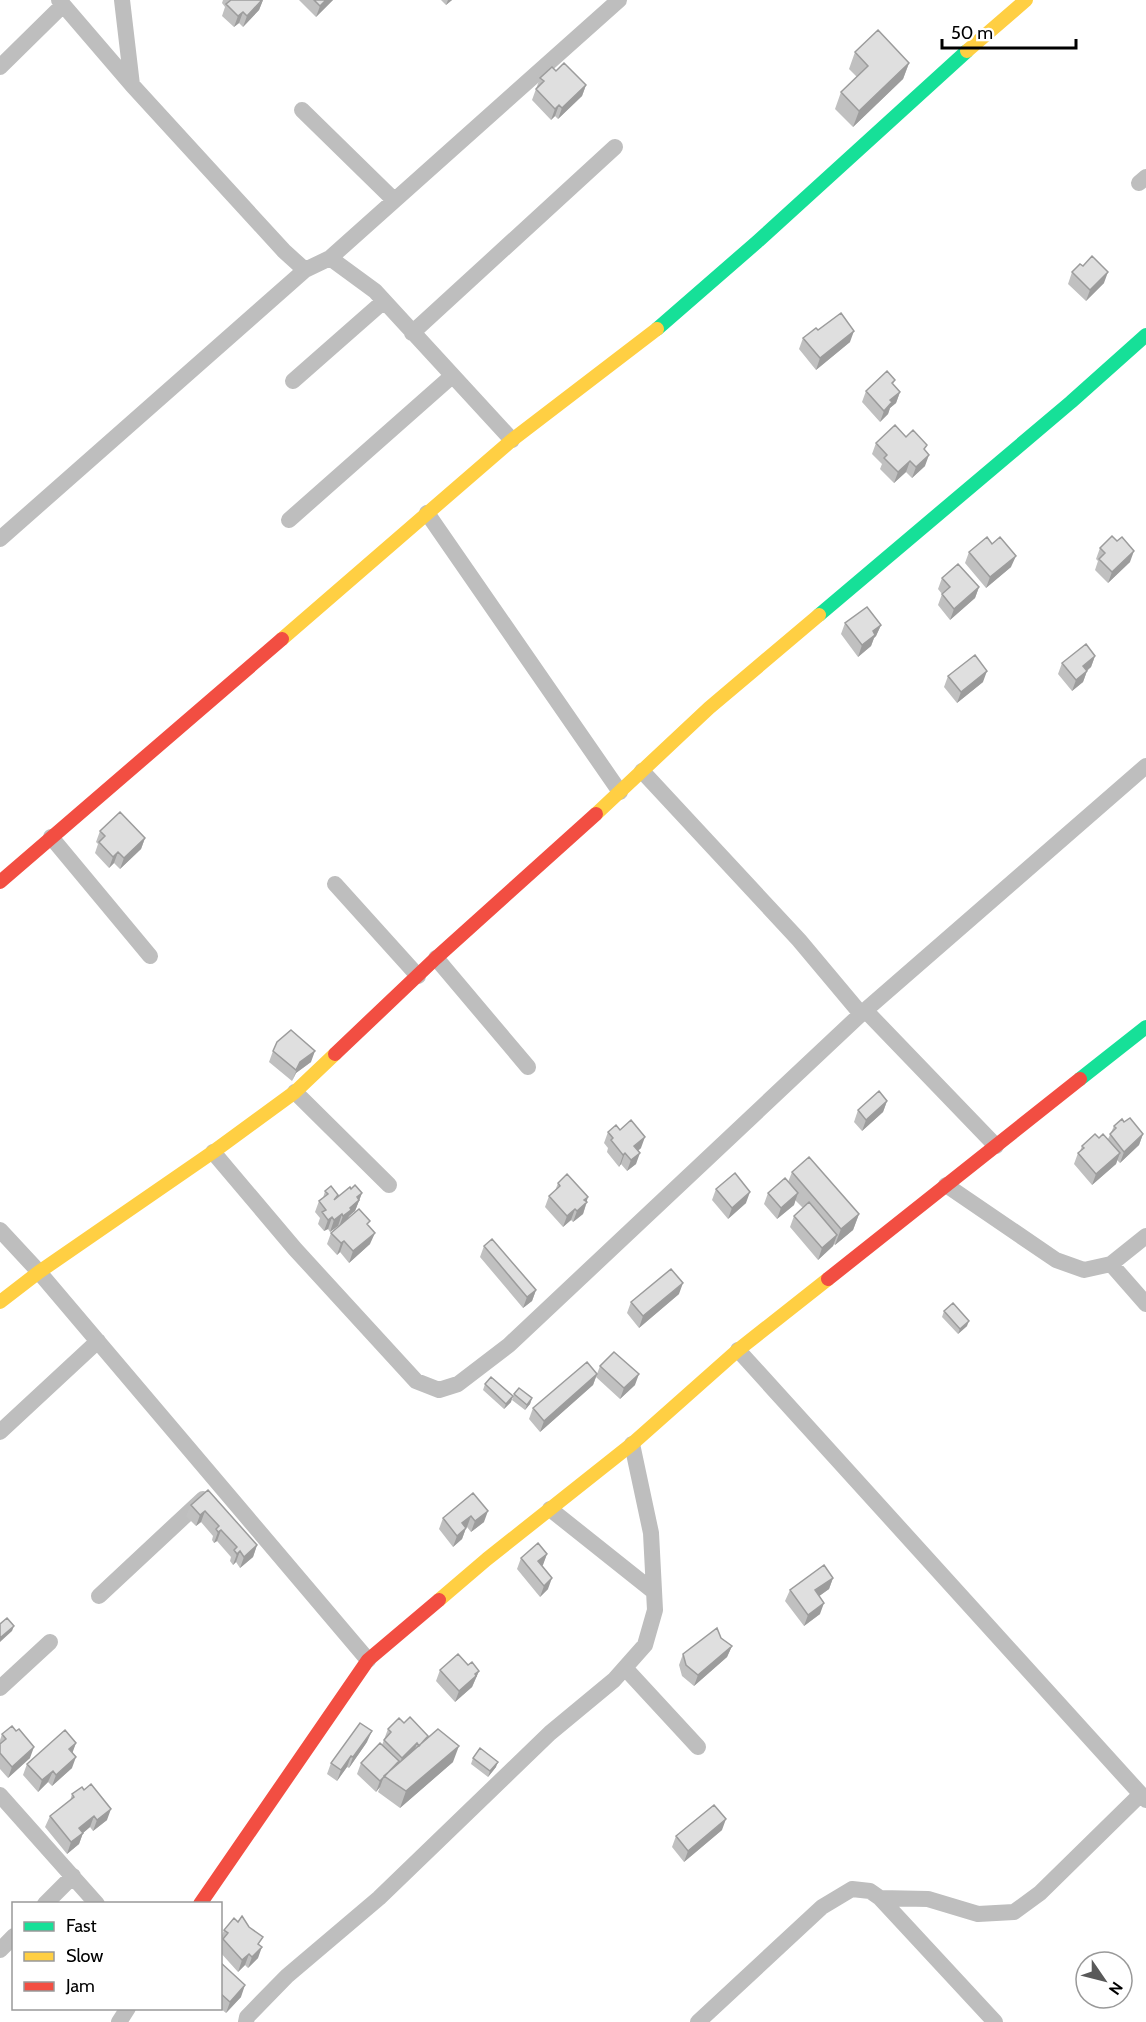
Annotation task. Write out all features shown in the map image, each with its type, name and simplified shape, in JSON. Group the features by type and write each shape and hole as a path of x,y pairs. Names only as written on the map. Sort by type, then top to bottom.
{"street":[{"path":"122,0 132,85"},
{"path":"0,539 305,270 330,258 619,0"},
{"path":"0,882 512,440 649,336 1026,0"},
{"path":"0,67 61,3 132,85 284,251 305,270"},
{"path":"302,110 394,200"},
{"path":"412,333 615,147"},
{"path":"330,258 375,291 512,440"},
{"path":"293,381 384,302"},
{"path":"0,1302 39,1272 213,1152 295,1092 436,958 621,792 709,708 1146,336"},
{"path":"289,520 452,376"},
{"path":"427,513 621,792"},
{"path":"213,1152 295,1249 416,1381 439,1390 458,1384 509,1345 863,1012 1146,766"},
{"path":"642,771 863,1012 996,1146"},
{"path":"51,837 150,956"},
{"path":"334,884 418,976"},
{"path":"436,958 528,1067"},
{"path":"201,1902 368,1660 632,1444 738,1350 1146,1027"},
{"path":"295,1092 388,1185"},
{"path":"946,1185 1056,1260 1084,1270 1111,1264 1146,1236"},
{"path":"0,1230 39,1272 368,1660"},
{"path":"1111,1264 1146,1304"},
{"path":"0,1432 98,1341"},
{"path":"738,1350 1143,1797 1040,1893 1014,1912 978,1914 928,1899 880,1898"},
{"path":"246,2022 248,2017 287,1976 379,1898 525,1756 614,1680 645,1645 655,1610 651,1533 632,1444"},
{"path":"99,1596 219,1484"},
{"path":"550,1509 654,1591"},
{"path":"0,1688 50,1642"},
{"path":"625,1668 698,1748"},
{"path":"0,1795 95,1902"},
{"path":"47,1902 73,1876"},
{"path":"698,2022 822,1907 852,1889 870,1891 880,1898 995,2022"},
{"path":"0,1950 12,1938"}],"building":[{"path":"231,0 262,0 247,16 243,12 238,16 226,4"},
{"path":"314,0 326,0 320,6"},
{"path":"878,30 909,63 859,111 841,92 868,66 855,52"},
{"path":"564,63 586,85 562,108 559,105 555,109 536,89 544,81 540,78 552,67 556,71"},
{"path":"1092,256 1108,272 1090,290 1072,272 1080,264 1083,266"},
{"path":"841,313 854,331 820,358 803,338"},
{"path":"887,371 895,380 892,383 900,392 890,400 892,402 884,411 866,391"},
{"path":"895,425 906,437 913,430 927,445 924,449 929,455 916,467 910,461 898,472 884,458 887,455 876,443"},
{"path":"1112,536 1117,541 1122,537 1134,551 1112,572 1099,559 1105,553 1100,548"},
{"path":"987,537 992,544 1000,537 1016,556 990,577 969,552"},
{"path":"958,564 979,587 954,609 942,594 950,587 942,578"},
{"path":"867,607 881,625 873,631 875,635 862,645 845,623"},
{"path":"1086,644 1095,656 1083,666 1087,671 1076,680 1062,663"},
{"path":"975,655 987,671 961,692 948,676"},
{"path":"120,812 145,838 124,858 118,852 113,857 99,842 105,836 100,831"},
{"path":"291,1030 315,1051 300,1062 296,1070 273,1051 277,1042"},
{"path":"879,1091 887,1101 866,1120 858,1110"},
{"path":"1130,1118 1143,1134 1124,1152 1110,1134 1116,1128 1114,1126 1122,1119 1124,1122"},
{"path":"631,1120 645,1137 634,1146 640,1153 631,1160 625,1153 623,1155 611,1140 613,1138 608,1132 616,1125 620,1130"},
{"path":"1095,1134 1099,1138 1103,1134 1120,1153 1096,1174 1078,1153"},
{"path":"809,1157 859,1214 841,1229 792,1172"},
{"path":"735,1173 750,1192 732,1208 716,1189"},
{"path":"567,1174 588,1197 584,1200 587,1202 567,1216 549,1196 560,1186 558,1183"},
{"path":"785,1178 798,1193 781,1208 768,1193"},
{"path":"355,1185 362,1193 357,1197 359,1200 343,1216 342,1214 334,1220 332,1217 328,1220 322,1212 326,1210 319,1201 328,1194 325,1191 331,1186 338,1195 334,1200"},
{"path":"809,1202 837,1235 822,1248 794,1216"},
{"path":"359,1209 370,1221 367,1224 375,1233 353,1251 344,1241 341,1243 331,1233"},
{"path":"492,1239 536,1290 527,1297 484,1246"},
{"path":"671,1269 683,1283 643,1316 631,1302"},
{"path":"953,1303 969,1321 960,1329 944,1311"},
{"path":"614,1352 639,1374 624,1388 600,1366"},
{"path":"587,1362 597,1374 544,1421 533,1408"},
{"path":"491,1377 513,1396 506,1404 485,1384"},
{"path":"519,1388 532,1398 527,1405 514,1394"},
{"path":"208,1490 257,1545 244,1557 240,1551 237,1554 234,1550 237,1547 221,1530 218,1532 216,1529 219,1526 205,1511 200,1515 191,1505"},
{"path":"473,1493 488,1511 475,1521 471,1516 462,1523 466,1528 457,1536 443,1518"},
{"path":"538,1543 547,1554 538,1561 552,1578 544,1586 521,1558"},
{"path":"824,1565 833,1578 815,1590 824,1603 808,1615 790,1590"},
{"path":"7,1618 14,1626 0,1638 0,1624"},
{"path":"717,1628 721,1638 732,1646 698,1675 686,1665 683,1654"},
{"path":"458,1654 468,1665 472,1662 479,1671 459,1691 440,1670"},
{"path":"410,1717 428,1736 419,1746 417,1743 402,1758 384,1740 391,1732 388,1729 399,1718 404,1723"},
{"path":"360,1723 372,1731 341,1770 331,1763"},
{"path":"12,1726 16,1731 19,1729 34,1747 12,1767 0,1753 0,1744 6,1739 2,1734"},
{"path":"438,1729 459,1746 406,1791 384,1776"},
{"path":"65,1730 76,1743 69,1749 76,1757 56,1775 53,1771 42,1780 27,1764"},
{"path":"380,1743 399,1761 380,1781 361,1763"},
{"path":"480,1748 498,1762 490,1771 473,1758"},
{"path":"91,1784 111,1809 97,1820 94,1816 79,1828 83,1833 71,1842 50,1816 74,1797 72,1794 82,1787 84,1790"},
{"path":"714,1805 726,1819 688,1851 676,1836"},
{"path":"242,1916 249,1927 263,1937 258,1944 262,1947 252,1957 249,1954 242,1960 223,1939 228,1933 224,1930 234,1918 238,1922"},
{"path":"222,1964 245,1985 230,2002 222,1995"}],"traffic: fast":[{"path":"657,329 757,242 967,51"},
{"path":"819,615 1071,402 1146,335"},
{"path":"1080,1079 1146,1027"}],"traffic: slow":[{"path":"967,51 1026,0"},
{"path":"282,639 512,440 657,329"},
{"path":"596,814 709,708 819,615"},
{"path":"0,1302 39,1272 213,1152 295,1092 335,1054"},
{"path":"439,1600 632,1444 738,1350 828,1279"}],"traffic: jam":[{"path":"0,882 282,639"},
{"path":"335,1054 436,958 596,814"},
{"path":"828,1279 1080,1079"},
{"path":"201,1902 368,1660 439,1600"}]}
